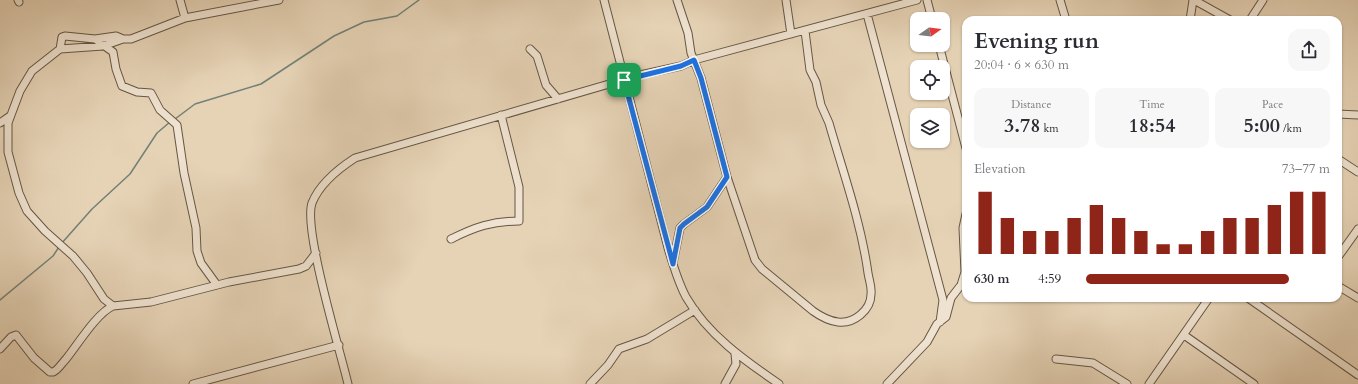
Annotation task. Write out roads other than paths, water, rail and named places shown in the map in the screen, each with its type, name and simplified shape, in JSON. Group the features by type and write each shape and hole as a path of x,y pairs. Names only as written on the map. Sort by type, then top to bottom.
{"street":[{"path":"180,0 185,18"},
{"path":"113,306 104,299 90,277 73,256 45,231 27,211 19,193 8,152 8,123 20,91 32,71 60,49 103,46 131,39 185,18 279,0"},
{"path":"604,0 673,264 686,296 695,310 735,354 780,384"},
{"path":"677,0 688,33 690,48 701,78 727,177 755,260 762,269 822,317 839,322 849,320 862,314 868,307 871,294 863,241 829,123 820,104 816,82 810,70 805,31"},
{"path":"786,0 791,34"},
{"path":"348,384 316,253 310,217 312,204 319,192 334,173 355,158 624,80 681,66 694,60 917,0"},
{"path":"927,0 930,12"},
{"path":"1060,0 1065,16"},
{"path":"1191,16 1194,0 1223,16"},
{"path":"1253,16 1263,0"},
{"path":"867,14 943,300 940,322"},
{"path":"60,49 62,37 65,36 95,39 116,36 124,40"},
{"path":"95,39 113,52 116,69 122,86 137,92 151,93 160,110 177,125 184,173 196,228 197,251 201,263 217,285"},
{"path":"530,49 537,56 546,85 558,99"},
{"path":"941,52 962,133"},
{"path":"1342,114 1358,115"},
{"path":"451,239 471,228 498,221 519,221 519,188 501,115"},
{"path":"0,122 10,116"},
{"path":"1342,162 1358,172"},
{"path":"673,264 680,228 707,207 727,177"},
{"path":"1342,251 1358,229"},
{"path":"0,350 11,337 16,335 34,358 50,372 53,372 81,341 101,314 113,306 151,302 189,294 217,285 299,270 306,266 316,253"},
{"path":"887,384 927,342 940,322 946,317 951,298 962,285"},
{"path":"1342,288 1358,298"},
{"path":"1150,384 1206,302"},
{"path":"1254,302 1358,374"},
{"path":"590,384 608,365 619,349 647,339 695,310"},
{"path":"1184,335 1254,384"},
{"path":"193,384 339,345"},
{"path":"725,384 736,364 735,354"},
{"path":"1056,359 1093,363 1127,384"}],"waterway":[{"path":"175,119 195,104 261,84 334,36 364,22 397,16 419,0"},
{"path":"61,244 92,209 130,174 157,133 170,122"},
{"path":"0,300 53,256 59,247"}]}
